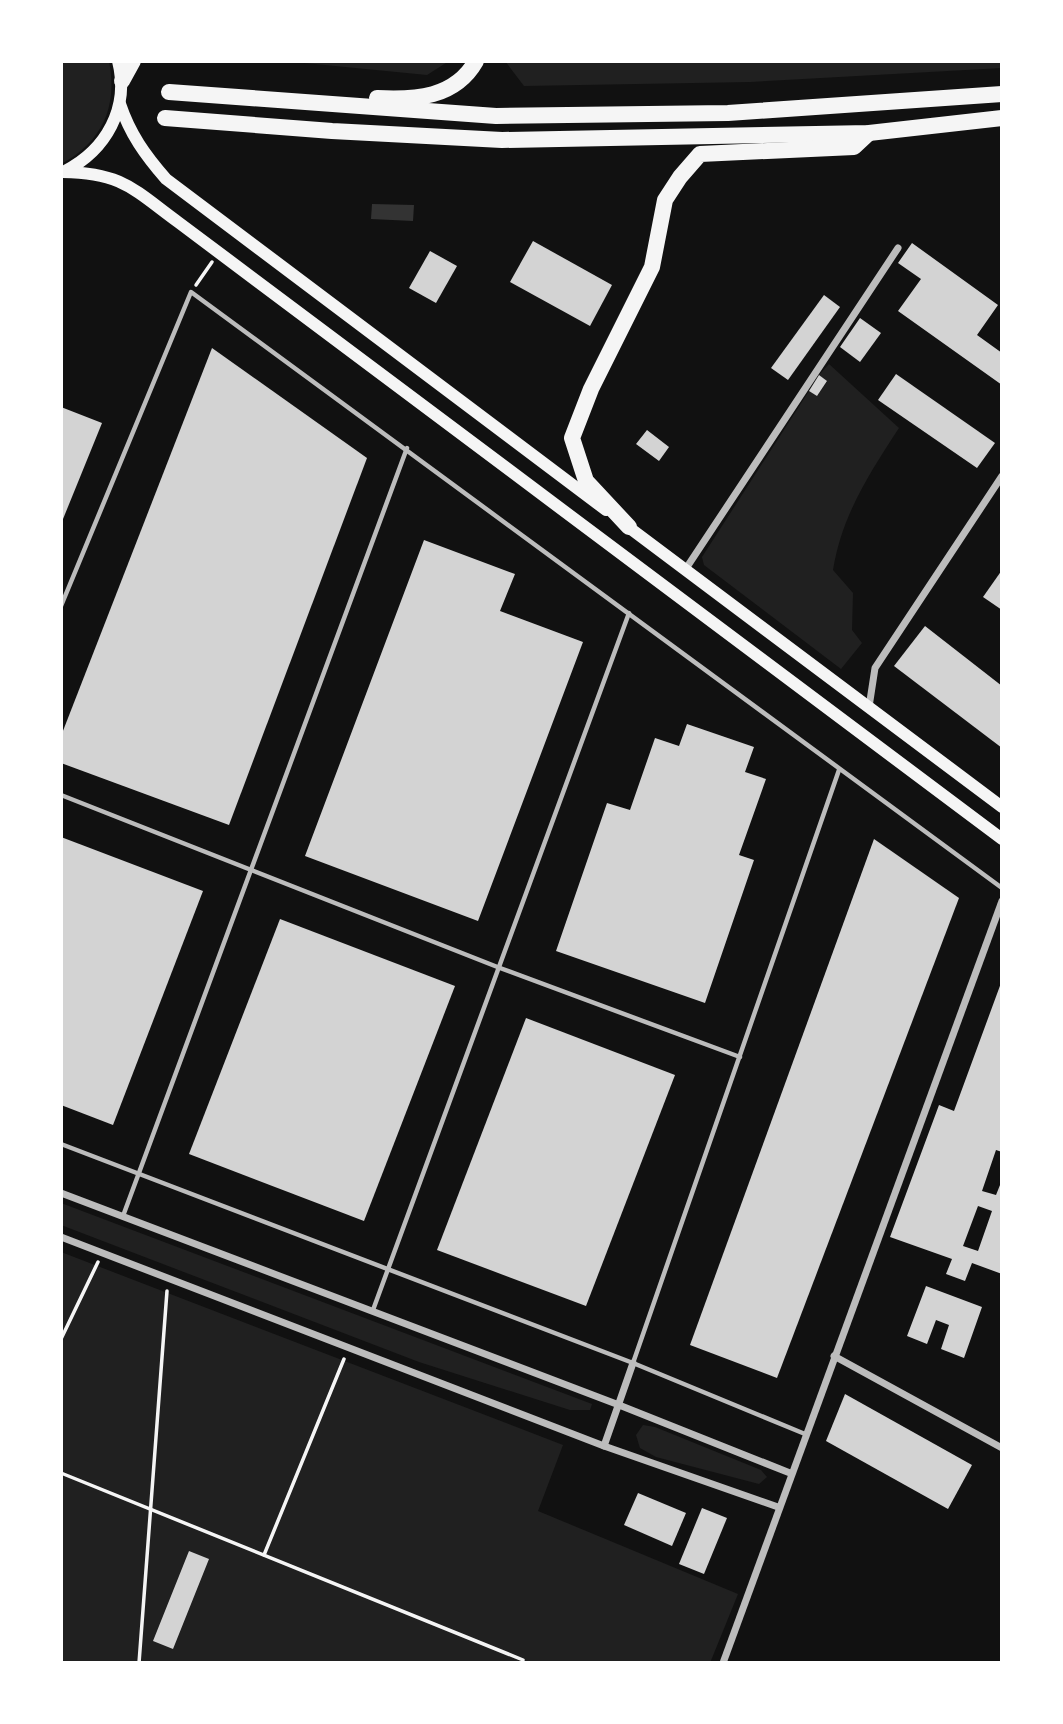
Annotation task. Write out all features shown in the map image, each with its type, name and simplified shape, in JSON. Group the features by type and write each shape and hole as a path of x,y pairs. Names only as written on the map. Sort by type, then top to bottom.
{"highway":[{"path":"121,81 133,61"},
{"path":"304,103 324,95 391,99 434,96 452,87 476,61"},
{"path":"169,92 496,116 728,113 1002,94"},
{"path":"165,118 502,140 869,133 1002,118"},
{"path":"629,527 586,481 572,438 591,389 652,267 665,200 700,154 854,147 869,133"}],"main road":[{"path":"118,61 120,104 128,129 144,154 166,179 1002,807"},
{"path":"62,173 92,154 103,141 120,104"},
{"path":"62,173 107,175 123,183 219,252 1002,839"}],"street":[{"path":"685,570 898,248"},
{"path":"869,708 875,668 1002,476"},
{"path":"723,1663 790,1473 1002,901"},
{"path":"61,1193 373,1310 790,1473"},
{"path":"61,1237 604,1446 778,1507"},
{"path":"834,1356 1002,1448"},
{"path":"604,1446 633,1363"}],"lane":[{"path":"61,606 186,298 191,292 407,448 1002,888"},
{"path":"123,1216 407,448"},
{"path":"373,1310 390,1270 629,613"},
{"path":"633,1363 839,770"},
{"path":"61,794 500,968 740,1057"},
{"path":"61,1144 633,1363 805,1434"}],"path":[{"path":"191,292 219,252"},
{"path":"61,1339 102,1253"},
{"path":"139,1663 167,1292 171,1279"},
{"path":"264,1555 348,1348"},
{"path":"61,1473 523,1660 522,1663"}],"shaded area":[{"path":"61,61 109,61 111,93 109,108 97,134 61,164"},
{"path":"284,61 449,61 427,75"},
{"path":"505,61 1002,61 1002,68 750,82 524,86"},
{"path":"372,204 414,205 413,221 371,219"},
{"path":"829,364 899,428 858,496 837,550 833,570 853,593 852,630 862,643 841,669 704,565 702,557 809,391 817,396 827,382 819,375"},
{"path":"61,1203 592,1404 590,1410 570,1410 419,1362 61,1225"},
{"path":"61,1252 563,1445 538,1511 738,1594 710,1663 61,1663"},
{"path":"643,1425 655,1427 761,1470 767,1477 759,1484 656,1457 640,1448 636,1435"}],"building":[{"path":"533,241 612,285 590,326 510,282"},
{"path":"912,243 998,305 977,335 1002,353 1002,385 898,311 921,279 898,263"},
{"path":"430,251 457,266 436,303 409,288"},
{"path":"824,295 840,307 788,380 771,368"},
{"path":"860,318 881,333 860,362 840,347"},
{"path":"212,348 367,458 229,825 61,763 61,736"},
{"path":"896,374 995,443 977,468 878,400"},
{"path":"819,375 827,381 817,396 809,391"},
{"path":"61,407 102,423 61,524"},
{"path":"647,430 669,447 659,461 636,444"},
{"path":"424,540 515,574 500,611 583,642 478,921 305,856"},
{"path":"1002,570 1002,610 983,597"},
{"path":"925,626 1002,686 1002,748 894,666"},
{"path":"687,724 754,747 745,772 766,779 739,855 754,860 705,1003 556,951 607,803 630,810 655,738 679,746"},
{"path":"61,837 203,891 113,1125 61,1105"},
{"path":"874,839 959,898 777,1378 690,1345"},
{"path":"280,919 455,986 364,1221 189,1154"},
{"path":"1001,983 1002,1152 996,1150 982,1191 996,1195 1002,1180 1002,1274 972,1263 965,1281 946,1274 952,1259 890,1237 939,1105 954,1111","holes":["978,1206 992,1211 978,1251 963,1246"]},
{"path":"526,1018 675,1075 586,1306 437,1250"},
{"path":"926,1286 982,1307 964,1358 941,1349 949,1325 936,1320 927,1344 907,1336"},
{"path":"845,1394 972,1465 948,1509 826,1441"},
{"path":"638,1493 686,1513 672,1546 624,1525"},
{"path":"702,1508 727,1518 704,1574 679,1564"},
{"path":"189,1551 209,1559 173,1649 153,1641"}]}
